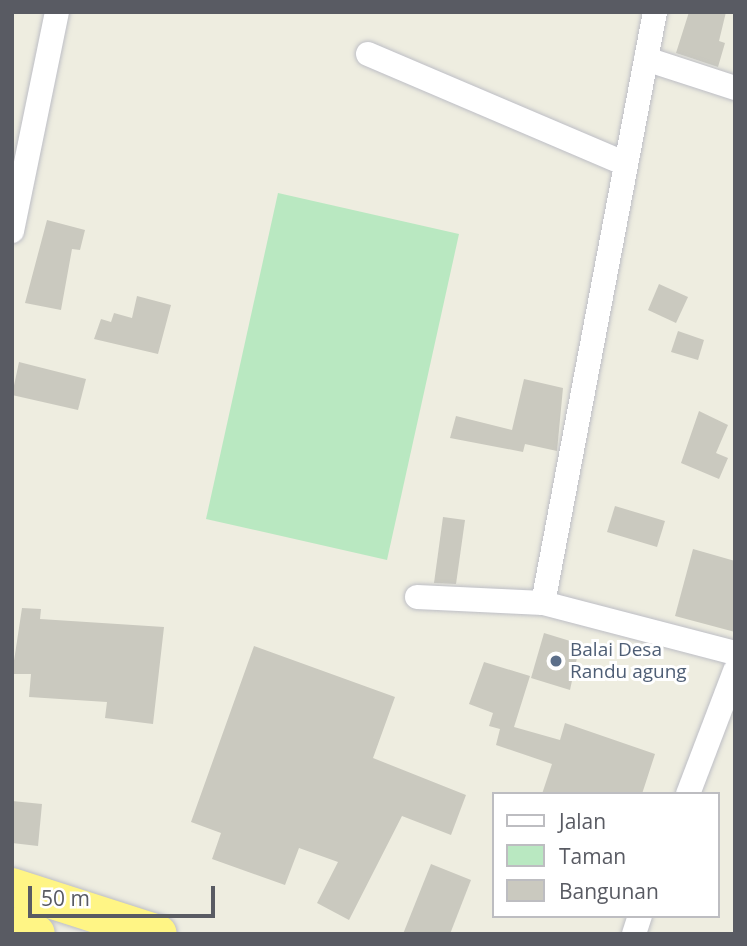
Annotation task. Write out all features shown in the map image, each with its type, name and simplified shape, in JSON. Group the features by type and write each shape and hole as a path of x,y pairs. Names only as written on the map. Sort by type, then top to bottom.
{"highway":[{"path":"12,887 158,934"},
{"path":"12,926 36,934"}],"street":[{"path":"12,231 57,12"},
{"path":"543,603 655,12"},
{"path":"368,54 626,164"},
{"path":"646,59 735,88"},
{"path":"417,597 543,603 735,653"},
{"path":"689,792 735,671"}],"green space":[{"path":"278,193 459,234 387,560 206,519"}],"building":[{"path":"689,12 726,12 719,41 725,43 718,67 676,53"},
{"path":"47,220 85,230 80,250 72,249 61,310 25,303"},
{"path":"659,284 688,297 676,323 648,310"},
{"path":"137,296 171,305 158,354 94,339 101,319 111,322 114,313 132,318"},
{"path":"678,331 704,340 698,360 671,352"},
{"path":"19,362 86,379 78,410 12,395"},
{"path":"524,379 563,388 557,451 525,444 523,452 450,438 456,416 512,430"},
{"path":"699,411 728,425 716,453 728,458 719,479 681,463"},
{"path":"615,506 665,521 657,547 607,532"},
{"path":"443,517 465,520 456,584 434,583"},
{"path":"693,549 735,561 735,632 675,616"},
{"path":"22,608 41,609 40,619 164,627 153,724 105,718 107,702 29,697 31,674 12,674"},
{"name":"Balai Desa Randu agung","path":"544,633 580,644 570,690 531,678"},
{"path":"254,646 395,697 373,758 466,795 451,835 402,816 349,920 317,903 338,862 299,848 285,885 212,859 221,833 191,822"},
{"path":"484,662 530,676 514,727 560,740 565,723 655,754 643,792 543,792 552,764 496,745 500,729 489,726 493,713 469,704"},
{"path":"12,801 42,804 38,846 12,843"},
{"path":"431,864 471,880 450,934 403,934"}],"place":[{"name":"Balai Desa Randu agung","path":"556,661"}]}
